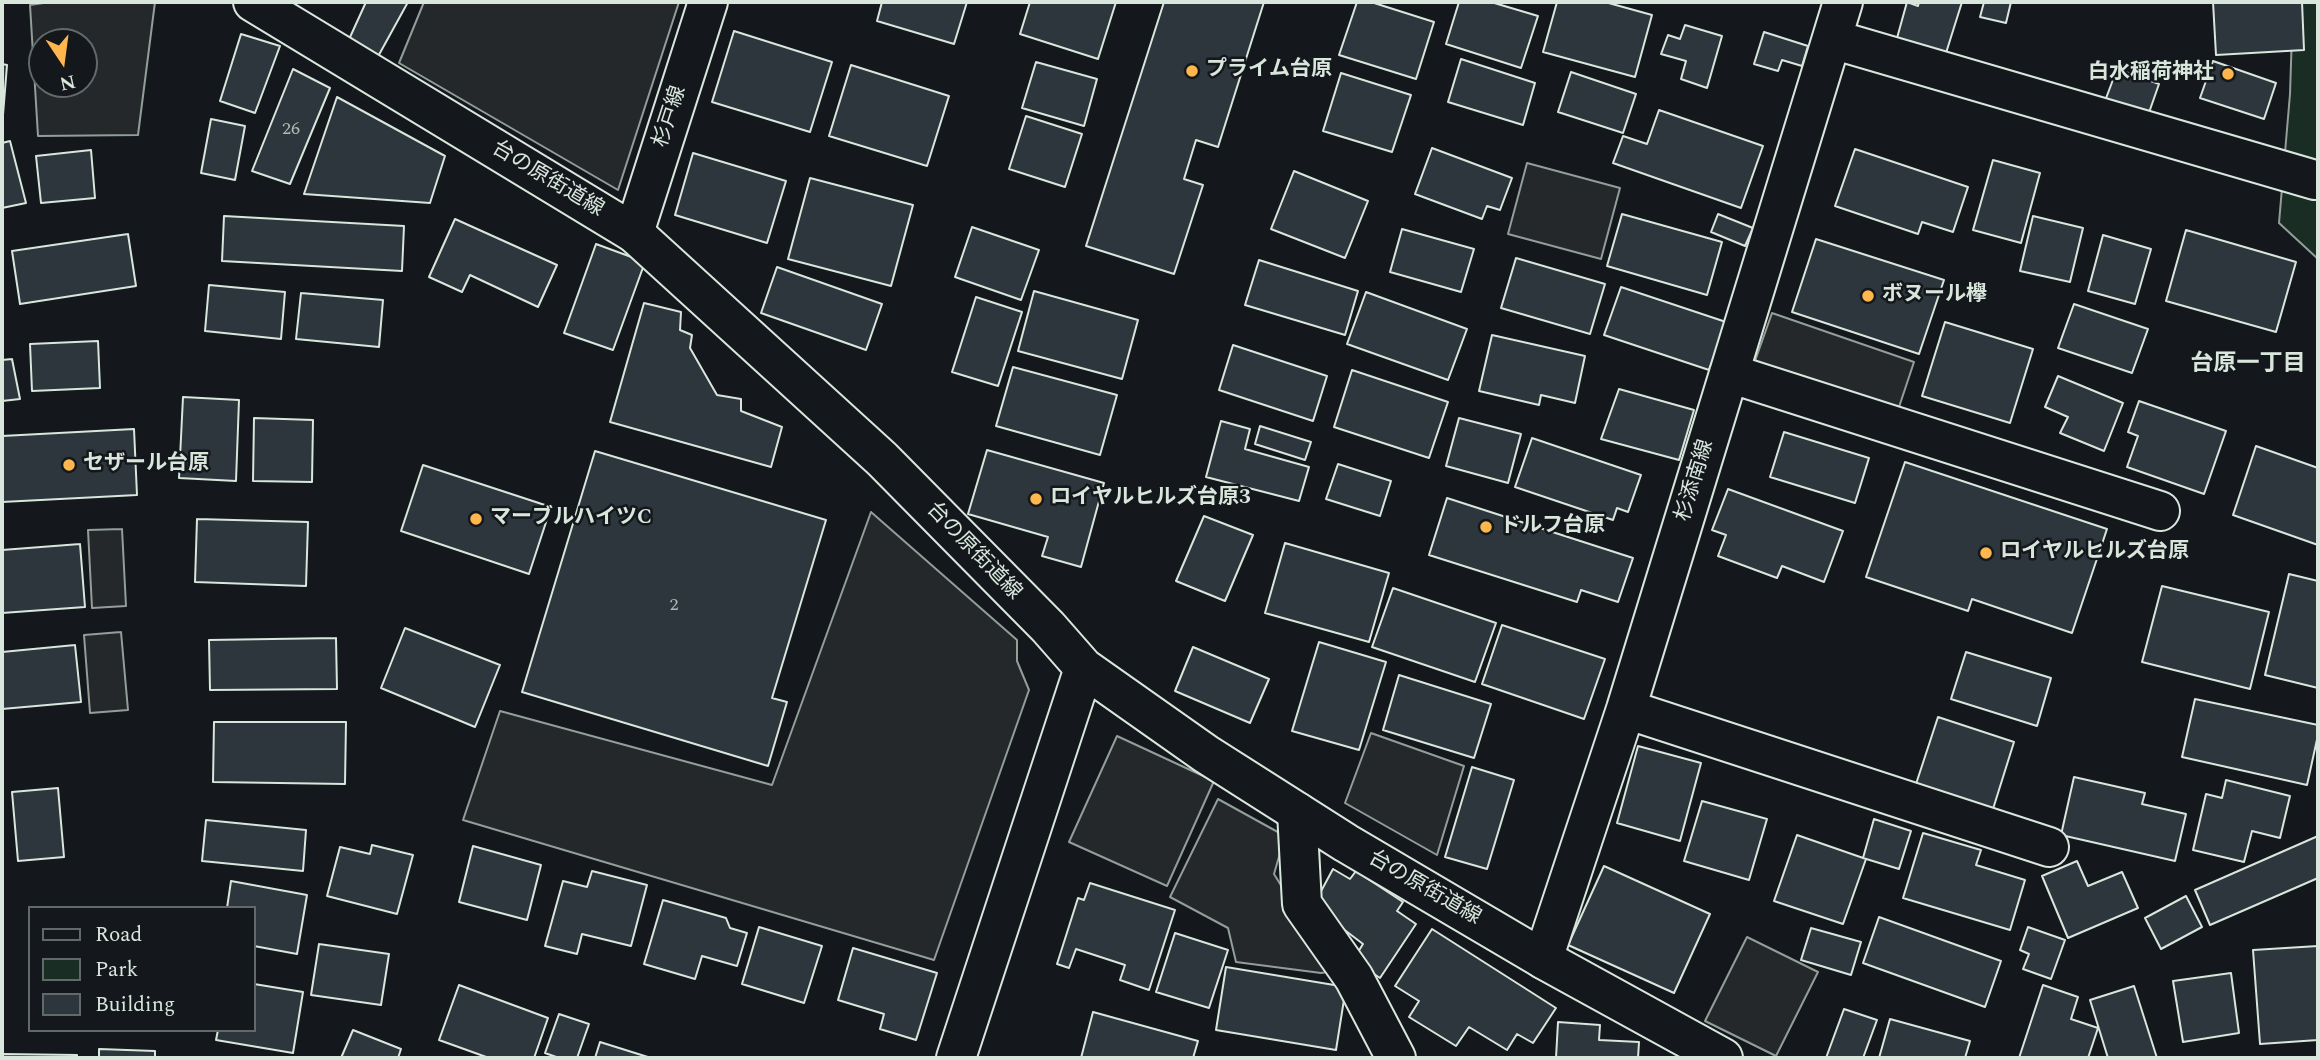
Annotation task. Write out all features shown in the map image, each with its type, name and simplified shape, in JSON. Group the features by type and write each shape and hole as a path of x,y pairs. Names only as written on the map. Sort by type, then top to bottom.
{"street":[{"name":"台の原街道線","path":"253,2 634,233 882,459 1048,627 1084,668 1206,754 1297,812 1543,958 1723,1058"},
{"name":"杉戸線","path":"634,233 708,2"},
{"name":"杉添南線","path":"1543,958 1626,709 1843,2"},
{"path":"1832,39 2315,180"},
{"path":"1729,373 2160,511"},
{"path":"956,1058 1084,668"},
{"path":"1626,709 2049,847"},
{"path":"1297,812 1302,904 1354,978 1396,1058"}],"green space":[{"path":"2293,2 2318,2 2318,259 2279,223 2290,94"}],"shaded area":[{"path":"50,2 155,2 138,135 38,136 36,98 98,98 98,28 31,28 30,5"},
{"path":"424,2 679,2 618,190 399,63"},
{"path":"1527,163 1620,188 1601,259 1508,234"},
{"path":"1772,313 1914,362 1898,410 1755,361"},
{"path":"871,512 1017,640 1017,661 1029,690 934,960 463,820 500,711 772,785"},
{"path":"122,529 126,606 92,608 88,530"},
{"path":"121,632 128,710 90,713 84,635"},
{"path":"1371,733 1464,766 1437,855 1345,803"},
{"path":"1117,736 1214,781 1167,886 1069,842"},
{"path":"1218,799 1285,836 1274,874 1334,971 1321,973 1236,962 1228,928 1170,897"},
{"path":"1747,937 1818,972 1776,1056 1705,1021"}],"building":[{"path":"366,2 408,2 375,62 346,46"},
{"path":"882,2 967,2 954,44 877,21"},
{"path":"1030,2 1116,2 1098,59 1020,34"},
{"name":"プライム台原","path":"1164,2 1264,2 1218,147 1196,140 1184,179 1203,185 1174,274 1086,246"},
{"path":"1357,2 1371,2 1434,22 1416,79 1339,55"},
{"path":"1459,2 1491,2 1538,16 1521,68 1446,44"},
{"path":"1557,2 1605,2 1652,15 1635,77 1543,52"},
{"path":"1907,2 1918,6 1919,2 1962,2 1946,53 1897,38"},
{"path":"1984,2 2011,2 2006,23 1980,17"},
{"path":"2213,2 2302,2 2304,50 2216,55"},
{"path":"1685,25 1722,36 1707,88 1681,79 1686,61 1661,54 1668,35 1680,39"},
{"path":"734,31 832,62 810,132 712,102"},
{"path":"1764,32 1808,46 1802,66 1782,60 1778,71 1754,64"},
{"path":"241,34 280,46 255,113 220,101"},
{"path":"1461,59 1535,83 1523,125 1448,102"},
{"path":"2213,61 2276,83 2264,119 2200,98"},
{"path":"1036,62 1097,79 1084,126 1022,108"},
{"path":"2,64 7,65 3,115 2,115"},
{"path":"851,65 949,96 927,166 829,136"},
{"path":"293,69 330,88 290,184 252,171"},
{"path":"2117,69 2159,84 2145,124 2102,109"},
{"path":"1571,72 1636,94 1623,133 1558,112"},
{"path":"1341,73 1411,95 1392,152 1323,131"},
{"path":"337,97 445,156 430,203 304,194"},
{"path":"1659,110 1763,146 1741,208 1613,163 1623,136 1647,144"},
{"path":"1026,116 1082,134 1065,187 1009,169"},
{"path":"211,119 245,126 235,180 201,173"},
{"path":"10,141 26,203 2,208 2,143"},
{"path":"1432,148 1512,178 1500,210 1487,206 1482,219 1415,194"},
{"path":"1855,149 1968,187 1953,232 1922,222 1918,234 1835,206"},
{"path":"91,150 95,198 41,203 36,156"},
{"path":"693,153 786,181 767,243 675,215"},
{"path":"1993,160 2040,173 2021,243 1973,230"},
{"path":"1294,171 1368,201 1345,258 1271,229"},
{"path":"810,178 913,205 891,286 788,259"},
{"path":"1622,214 1722,242 1707,295 1607,266"},
{"path":"1718,214 1753,228 1745,246 1711,232"},
{"path":"224,216 404,226 402,271 222,261"},
{"path":"2033,216 2083,228 2070,282 2020,271"},
{"path":"455,219 557,265 538,307 470,275 462,292 429,277"},
{"path":"972,227 1039,250 1021,300 955,277"},
{"path":"1402,229 1474,249 1461,292 1390,272"},
{"path":"2186,230 2296,262 2276,332 2166,301"},
{"path":"128,234 136,286 20,304 12,251"},
{"path":"2103,235 2151,249 2135,304 2088,291"},
{"name":"ボヌール欅","path":"1816,239 1944,280 1919,354 1792,312"},
{"path":"596,244 645,262 613,350 564,333"},
{"path":"1516,258 1605,284 1590,334 1501,308"},
{"path":"1259,260 1358,291 1345,335 1245,305"},
{"path":"777,267 882,304 866,350 761,313"},
{"path":"209,285 285,292 281,339 205,331"},
{"path":"1621,287 1726,322 1709,370 1604,335"},
{"path":"1034,291 1138,320 1122,379 1018,351"},
{"path":"1366,292 1467,329 1448,380 1347,344"},
{"path":"301,293 383,300 379,347 296,339"},
{"path":"976,297 1022,312 998,386 952,372"},
{"path":"644,303 681,312 680,330 692,335 690,348 717,395 741,399 741,411 782,427 771,467 610,422"},
{"path":"2074,304 2148,329 2132,373 2058,348"},
{"path":"1945,322 2033,349 2010,423 1922,396"},
{"path":"1492,335 1585,356 1575,403 1541,395 1539,405 1479,391"},
{"path":"98,341 100,388 32,391 30,344"},
{"path":"1233,345 1327,376 1313,421 1219,390"},
{"path":"12,359 20,399 2,401 2,360"},
{"path":"1013,367 1117,395 1100,455 996,426"},
{"path":"1352,370 1448,402 1429,458 1334,427"},
{"path":"2058,376 2123,403 2104,451 2060,433 2068,417 2045,407"},
{"path":"1619,389 1694,410 1679,460 1601,439"},
{"path":"183,397 239,400 236,481 179,478"},
{"path":"2139,401 2226,431 2204,494 2127,467 2138,436 2128,432"},
{"path":"254,418 313,420 312,482 253,481"},
{"path":"1459,418 1521,434 1508,483 1446,466"},
{"path":"1221,421 1250,429 1245,449 1309,467 1299,501 1206,477"},
{"path":"1260,426 1311,442 1305,460 1255,444"},
{"name":"セザール台原","path":"134,429 137,495 2,502 2,436"},
{"path":"1784,432 1869,458 1855,503 1770,477"},
{"path":"1532,438 1641,475 1628,512 1617,508 1613,520 1515,487"},
{"path":"2256,446 2318,468 2318,545 2233,515"},
{"name":"ロイヤルヒルズ台原3","path":"987,450 1104,483 1081,567 1042,556 1048,537 968,514"},
{"path":"595,451 826,520 772,698 787,702 768,766 522,692"},
{"name":"ロイヤルヒルズ台原","path":"1905,462 2107,529 2072,633 1972,599 1968,611 1866,577"},
{"path":"1338,464 1391,481 1380,516 1326,499"},
{"name":"マーブルハイツC","path":"423,465 551,507 529,574 401,531"},
{"path":"1728,489 1843,531 1824,582 1782,566 1777,578 1718,556 1726,535 1712,530"},
{"name":"ドルフ台原","path":"1447,498 1633,558 1618,602 1581,590 1577,602 1429,555"},
{"path":"1204,516 1253,535 1225,601 1176,581"},
{"path":"197,519 308,522 306,586 195,582"},
{"path":"1285,543 1389,573 1369,642 1265,613"},
{"path":"80,544 85,607 2,613 2,550"},
{"path":"2289,574 2318,581 2318,688 2265,675"},
{"path":"2162,586 2269,612 2250,689 2142,662"},
{"path":"1393,588 1496,623 1475,682 1372,647"},
{"path":"1502,625 1605,659 1584,719 1482,684"},
{"path":"405,628 500,665 475,727 381,688"},
{"path":"336,638 337,689 210,690 209,640"},
{"path":"1319,642 1386,662 1359,750 1292,731"},
{"path":"75,645 81,702 2,709 2,652"},
{"path":"1193,647 1269,679 1250,723 1175,691"},
{"path":"1966,652 2051,678 2037,726 1951,699"},
{"path":"1399,675 1491,704 1474,758 1383,730"},
{"path":"2195,699 2318,725 2307,785 2182,757"},
{"path":"1938,717 2014,742 1993,809 1916,784"},
{"path":"214,722 346,722 345,784 213,782"},
{"path":"1638,746 1701,763 1680,841 1617,823"},
{"path":"1472,767 1514,780 1487,869 1445,857"},
{"path":"2074,777 2145,793 2142,804 2186,814 2175,861 2061,835"},
{"path":"2226,780 2290,796 2280,838 2252,831 2244,862 2193,850 2206,794 2222,798"},
{"path":"58,788 64,857 18,861 12,792"},
{"path":"1702,801 1767,819 1749,880 1684,861"},
{"path":"1874,819 1911,831 1899,869 1863,858"},
{"path":"206,820 306,830 303,871 202,861"},
{"path":"1923,833 1981,850 1976,865 2025,880 2010,930 1903,898"},
{"path":"1797,835 1866,859 1843,924 1774,901"},
{"path":"2318,836 2318,878 2210,925 2195,890"},
{"path":"372,845 413,855 397,914 327,896 340,847 370,854"},
{"path":"473,846 541,865 527,920 459,902"},
{"path":"2077,861 2088,886 2122,872 2138,908 2068,938 2042,876"},
{"path":"1604,866 1710,914 1674,993 1568,945"},
{"path":"1333,869 1350,879 1356,871 1403,902 1397,911 1416,924 1380,978 1353,960 1363,944 1313,906"},
{"path":"592,871 647,885 631,946 582,934 577,954 545,946 563,881 587,887"},
{"path":"231,881 307,895 297,954 256,946 256,906 227,906"},
{"path":"1090,883 1175,910 1149,990 1120,980 1125,965 1076,949 1069,968 1057,964 1078,898 1084,900"},
{"path":"2186,896 2202,927 2161,949 2145,918"},
{"path":"663,900 726,918 730,928 747,933 737,966 702,956 695,979 644,964"},
{"path":"1879,917 2001,961 1985,1007 1863,963"},
{"path":"759,927 822,946 804,1003 742,984"},
{"path":"2028,927 2065,940 2051,979 2023,969 2029,954 2020,950"},
{"path":"1811,928 1861,942 1851,975 1801,960"},
{"path":"1432,929 1556,1008 1533,1043 1517,1034 1507,1050 1469,1027 1456,1046 1409,1017 1419,1001 1395,986"},
{"path":"1175,933 1228,950 1209,1008 1156,992"},
{"path":"319,944 389,954 381,1005 311,995"},
{"path":"2318,946 2318,1040 2260,1044 2253,950"},
{"path":"853,948 937,973 916,1040 880,1029 884,1014 838,1000"},
{"path":"1226,967 1346,987 1336,1050 1216,1030"},
{"path":"2231,973 2239,1033 2183,1042 2173,981"},
{"path":"256,984 303,992 293,1053 216,1040 218,1032 256,1032"},
{"path":"459,985 548,1018 534,1058 489,1058 439,1040"},
{"path":"2043,985 2078,997 2071,1019 2098,1028 2088,1058 2019,1058"},
{"path":"2134,986 2157,1058 2108,1058 2090,1000"},
{"path":"1844,1009 1877,1020 1863,1058 1826,1058"},
{"path":"1093,1012 1198,1041 1193,1058 1081,1058"},
{"path":"559,1014 589,1024 577,1058 559,1058 545,1053"},
{"path":"1890,1019 1970,1041 1965,1058 1879,1058"},
{"path":"1558,1022 1600,1025 1599,1040 1639,1042 1638,1058 1556,1058"},
{"path":"353,1030 401,1049 398,1058 341,1058"},
{"path":"600,1042 651,1058 595,1058"},
{"path":"99,1049 155,1051 155,1058 99,1058"},
{"path":"2,1054 77,1055 77,1058 2,1058"}],"place":[{"name":"プライム台原","path":"1192,71"},
{"name":"白水稲荷神社","path":"2228,74"},
{"name":"ボヌール欅","path":"1868,296"},
{"name":"セザール台原","path":"69,465"},
{"name":"ロイヤルヒルズ台原3","path":"1036,499"},
{"name":"マーブルハイツC","path":"476,519"},
{"name":"ドルフ台原","path":"1486,527"},
{"name":"ロイヤルヒルズ台原","path":"1986,553"}],"district":[{"name":"台原一丁目","path":"2248,365"}]}
